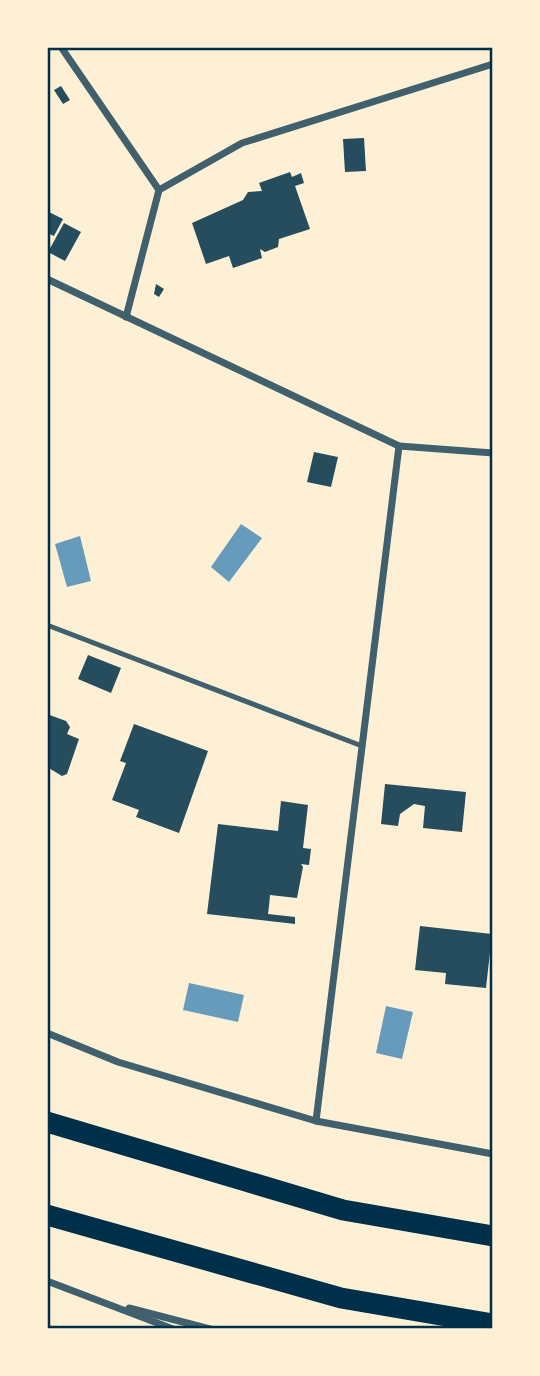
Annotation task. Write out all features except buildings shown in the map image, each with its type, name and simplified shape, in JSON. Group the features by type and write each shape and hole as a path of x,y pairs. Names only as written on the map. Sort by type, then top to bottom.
{"highway":[{"path":"47,1122 343,1210 493,1236"},
{"path":"47,1215 341,1298 493,1324"}],"street":[{"path":"61,47 159,190"},
{"path":"126,317 159,190 242,143 493,64"},
{"path":"47,279 399,446 493,453"},
{"path":"316,1121 399,446"},
{"path":"47,1033 118,1062 316,1121 493,1154"},
{"path":"47,1281 173,1329"},
{"path":"91,1298 210,1329"}],"lane":[{"path":"47,625 362,746"}],"water":[{"path":"241,524 262,538 229,582 211,567"},
{"path":"80,536 91,581 67,587 55,544"},
{"path":"189,983 244,995 238,1022 183,1010"},
{"path":"386,1006 413,1012 402,1059 376,1053"}]}
